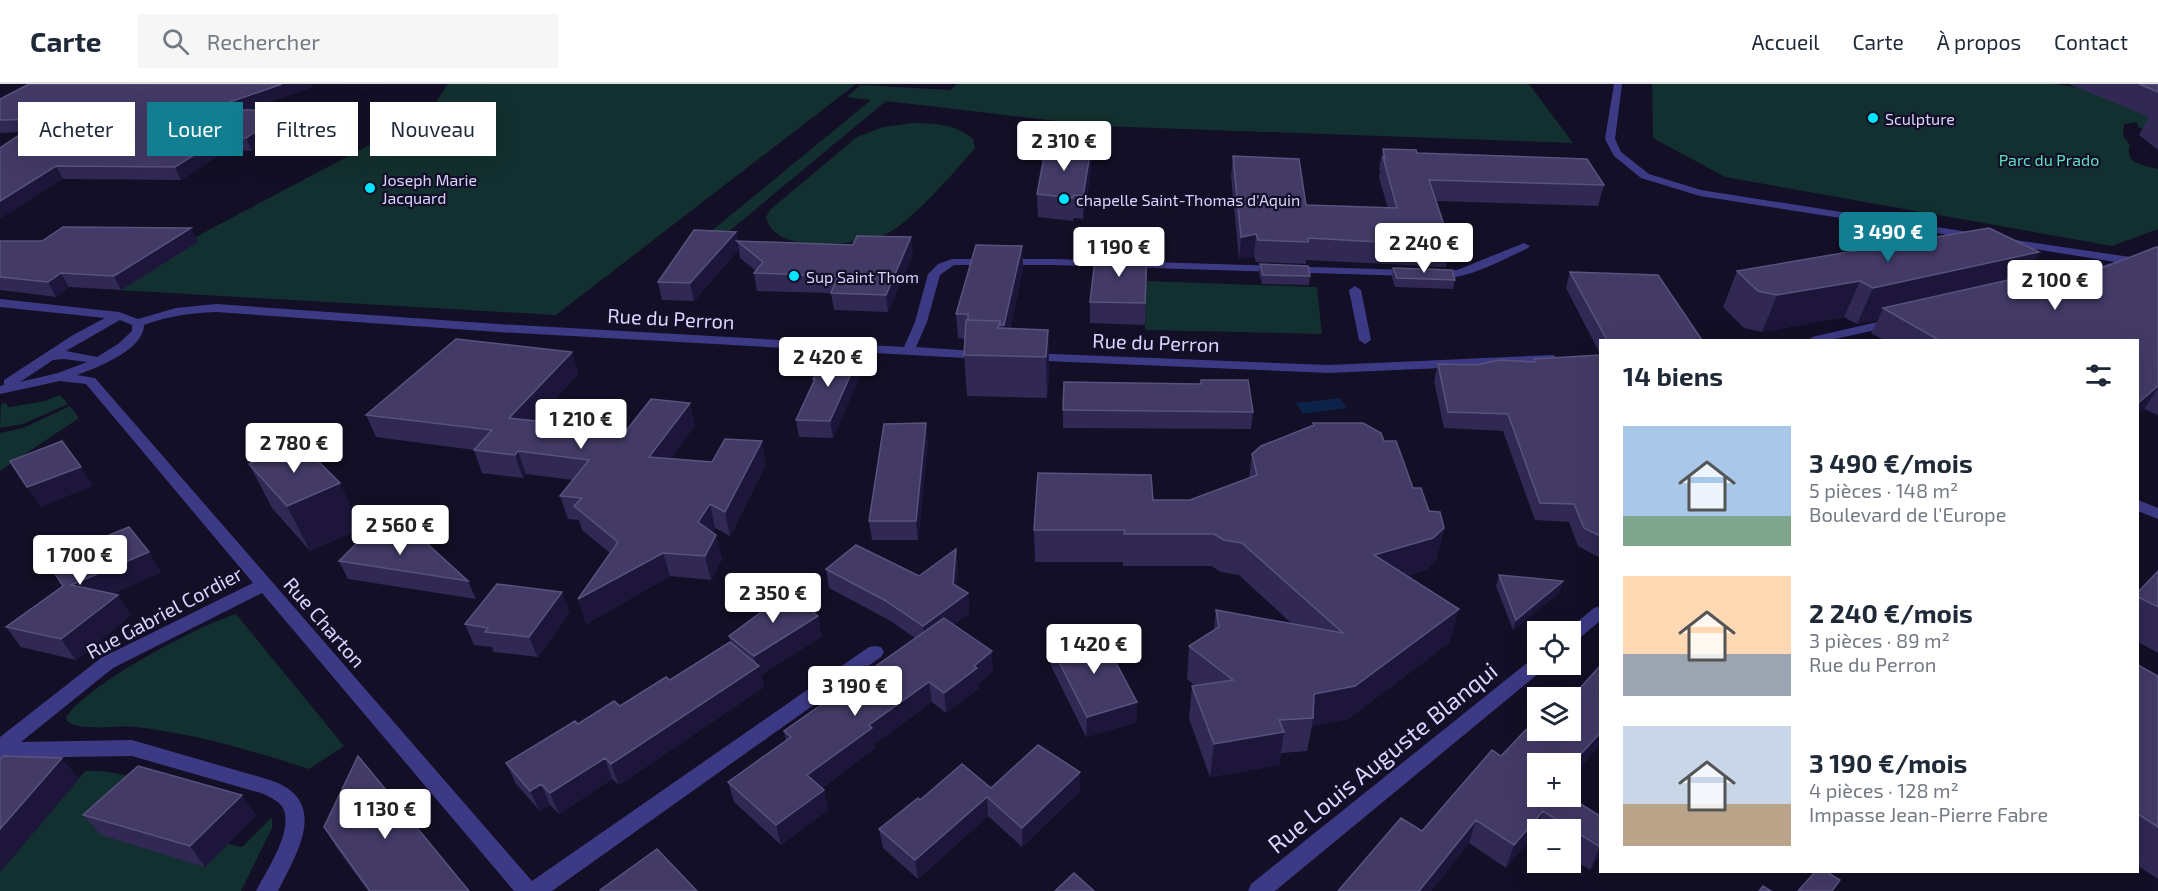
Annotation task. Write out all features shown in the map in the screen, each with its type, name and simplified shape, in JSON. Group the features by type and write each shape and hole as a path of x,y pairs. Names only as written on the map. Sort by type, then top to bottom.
{"street":[{"path":"1618,84 1610,139 1617,154 1645,176 1700,193 2131,261 2158,269"},
{"path":"2027,244 2065,257 2084,273"},
{"path":"908,352 921,322 934,274 942,266 952,262 1053,262 1351,282 1459,274 1524,246"},
{"path":"2036,289 2131,261 2158,250"},
{"path":"1351,282 1365,339"},
{"path":"0,303 119,316 138,323 138,332 132,340 98,362 60,377 0,389"},
{"name":"Rue du Perron","path":"138,323 158,315 196,308 216,308 498,328 996,356"},
{"path":"0,389 77,338 119,316"},
{"path":"1820,339 1902,320"},
{"path":"49,356 63,354 88,357 98,362"},
{"name":"Rue du Perron","path":"1020,357 1329,369 1571,359"},
{"path":"60,377 90,381 98,362"},
{"name":"Rue Charton","path":"90,381 527,891"},
{"path":"2139,505 2158,514"},
{"name":"Rue Gabriel Cordier","path":"0,749 107,663 264,584"},
{"path":"1581,628 1599,613"},
{"path":"535,891 875,652"},
{"name":"Rue Louis Auguste Blanqui","path":"1259,891 1527,673"},
{"path":"0,749 132,748 270,788 289,799 295,817 293,838 267,891"}],"green space":[{"path":"448,84 856,84 556,315 117,290 190,240 349,156 358,156 358,151 370,145 370,156 496,156 496,102 436,102"},
{"path":"957,84 1529,84 1573,143 1100,126 886,101 716,242 698,242 871,100 847,97 860,85 950,90"},
{"name":"Parc du Prado","path":"1652,84 2054,84 2123,93 2143,108 2158,129 2139,128 2137,122 2124,124 2123,136 2130,145 2132,160 2158,169 2158,229 2112,246 1725,177 1653,138"},
{"path":"913,123 937,124 960,130 973,139 975,148 932,196 896,229 876,238 825,244 792,241 771,228 766,217 770,210 857,137 883,127"},
{"path":"1146,281 1317,287 1322,334 1145,330"},
{"path":"60,395 68,404 23,424 0,428 1,404 6,403 10,407 45,401"},
{"path":"70,406 79,418 0,471 0,433 23,428"},
{"path":"236,614 344,746 309,769 201,738 135,727 81,726 67,721 66,718 76,705 118,674 171,643"},
{"path":"85,771 102,771 147,779 205,867 228,844 242,847 272,817 272,828 241,891 0,891 0,872"}],"water":[{"path":"1340,398 1347,408 1303,414 1296,403"}],"building":[{"path":"29,84 282,84 230,102 147,102 147,156 192,156 175,167 56,166 0,201 0,148 18,136 18,156 135,156 135,102 18,102 18,120 0,120 0,99"},
{"path":"2139,84 2158,84 2158,92"},
{"path":"243,110 255,110 255,132 243,138"},
{"path":"1058,147 1091,148 1083,196 1074,195 1073,198 1037,194 1045,151"},
{"path":"1383,149 1416,150 1417,153 1587,159 1604,185 1429,180 1451,246 1308,238 1308,242 1258,240 1256,234 1241,237 1233,156 1299,159 1306,205 1397,208 1383,157 1385,158"},
{"path":"63,227 191,228 114,276 61,273 48,282 0,277 0,241 42,241"},
{"path":"1989,228 2039,252 1873,288 1860,281 1777,295 1758,291 1737,271"},
{"path":"694,230 736,232 690,283 658,282"},
{"path":"857,236 911,237 886,295 831,293 838,276 754,273 763,262 737,241 853,245"},
{"path":"976,245 1022,246 1004,325 1000,325 1000,321 968,320 968,314 956,314"},
{"path":"2158,247 2158,386 2139,402 2139,339 1937,339 1883,308 2049,271 2069,281"},
{"path":"1096,251 1147,253 1145,303 1090,302"},
{"path":"1260,264 1308,266 1310,276 1263,275"},
{"path":"1393,268 1452,270 1455,280 1397,278"},
{"path":"1570,272 1658,275 1701,339 1606,339"},
{"path":"966,320 1000,321 998,328 1048,330 1046,357 964,355"},
{"path":"456,339 572,352 509,418 626,431 651,399 690,403 649,457 712,462 725,439 762,441 725,512 710,504 698,522 716,535 705,556 663,553 578,599 618,542 574,506 582,498 560,496 589,460 518,451 515,455 474,450 492,430 366,415"},
{"path":"826,355 859,356 830,421 796,420 815,379 813,379"},
{"path":"1599,355 1599,536 1584,528 1574,504 1540,503 1508,414 1448,412 1438,364 1477,365 1499,360 1535,362 1534,359"},
{"path":"1201,380 1248,380 1253,412 1063,410 1064,382 1201,384"},
{"path":"926,423 916,521 869,521 884,424"},
{"path":"1313,423 1363,423 1381,433 1384,441 1396,441 1413,488 1421,488 1429,511 1440,512 1444,528 1433,538 1374,555 1459,609 1355,686 1314,694 1313,718 1279,720 1284,732 1214,744 1192,686 1233,680 1189,646 1219,627 1216,610 1343,633 1242,543 1224,540 1214,534 1124,534 1125,530 1034,530 1038,473 1151,475 1153,500 1190,500 1257,475 1252,454 1261,446 1314,425"},
{"path":"62,441 81,467 27,487 10,461"},
{"path":"300,443 340,483 287,506 249,464"},
{"path":"129,527 149,552 71,585 118,595 61,639 6,627 63,586 50,566 80,553 78,548"},
{"path":"367,533 423,540 468,581 339,561"},
{"path":"856,545 919,576 956,549 953,584 968,593 923,626 886,601 826,569"},
{"path":"2158,571 2158,607 2139,598 2139,591"},
{"path":"1499,575 1563,581 1516,620"},
{"path":"497,584 562,592 529,637 485,632 488,628 465,624"},
{"path":"788,592 818,616 754,656 729,636"},
{"path":"944,618 992,651 974,666 977,668 944,693 929,682 869,725 872,728 807,775 824,790 776,825 728,782 791,737 784,731"},
{"path":"1100,633 1137,702 1087,717 1051,646"},
{"path":"730,642 759,666 611,764 605,758 550,793 541,784 530,791 506,763 575,721 578,724 614,701 620,706 666,677 670,680"},
{"path":"2139,666 2158,676 2158,827 2139,815"},
{"path":"1599,667 1599,734 1581,754 1527,753 1527,807 1581,807 1581,804 1599,815 1599,846 1581,835 1581,819 1556,819 1543,811 1536,819 1527,819 1527,830 1514,845 1476,820 1419,891 1338,891 1401,818 1422,831 1492,750 1501,756 1527,729 1527,741 1581,741 1581,687"},
{"path":"1038,745 1080,772 1022,828 987,797 915,860 879,829 918,798 920,800 962,764 991,788"},
{"path":"3,756 62,758 0,829 0,760"},
{"path":"358,756 469,891 370,891 324,827"},
{"path":"138,766 242,795 190,846 83,815"},
{"path":"657,849 697,891 600,890"},
{"path":"1074,873 1094,891 1055,891"},
{"path":"1814,873 1829,873 1840,880 1832,891 1798,891"},
{"path":"1763,886 1771,891 1759,891"}],"place":[{"name":"Sculpture","path":"1873,118"},
{"name":"Joseph Marie Jacquard","path":"370,188"},
{"name":"chapelle Saint-Thomas d'Aquin","path":"1064,199"},
{"name":"Sup Saint Thom","path":"794,276"}]}
